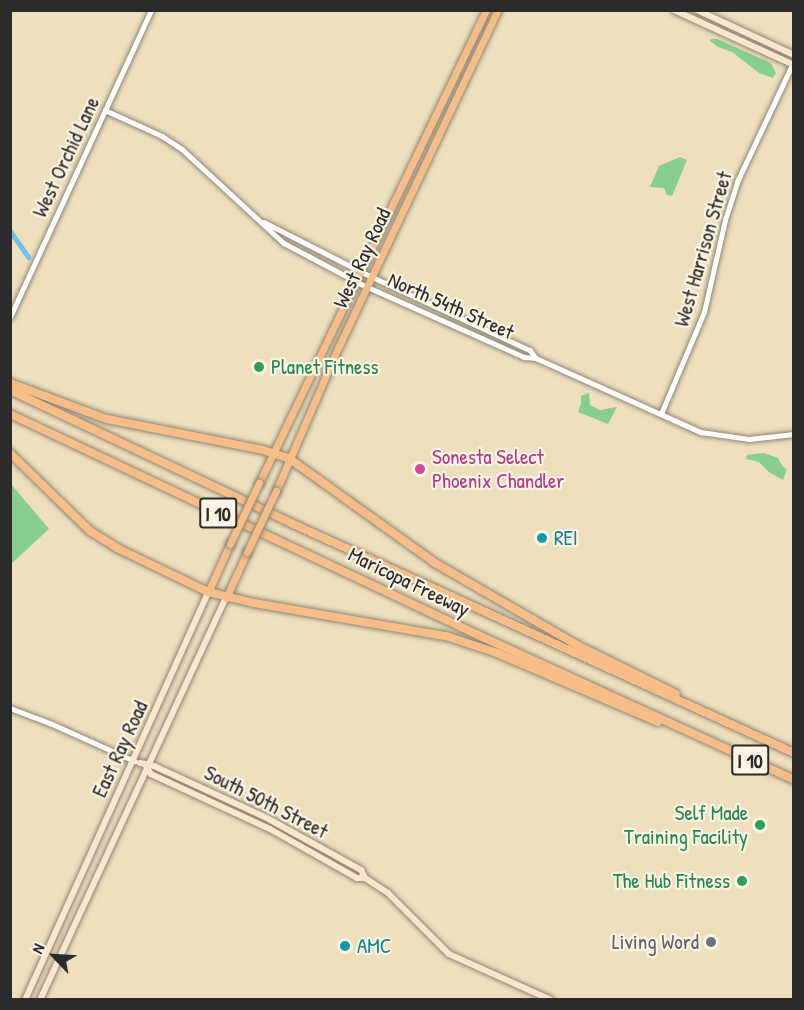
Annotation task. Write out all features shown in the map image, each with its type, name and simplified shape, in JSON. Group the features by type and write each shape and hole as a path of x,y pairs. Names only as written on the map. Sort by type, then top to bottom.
{"highway":[{"path":"10,383 106,419 272,453 290,459 435,563 579,646 652,681 716,718"},
{"name":"Maricopa Freeway","path":"10,390 291,523 794,753"},
{"name":"Maricopa Freeway","path":"10,414 478,635 794,780"},
{"path":"10,453 90,531 208,592 226,598 447,636 497,653 638,715 706,739"}],"main road":[{"name":"West Ray Road","path":"245,513 486,10"},
{"name":"West Ray Road","path":"261,521 371,277 498,10"},
{"path":"674,10 793,64"},
{"path":"697,10 794,55"},
{"name":"East Ray Road","path":"40,999 140,763 208,592 245,513"},
{"name":"East Ray Road","path":"25,999 140,763 226,598 261,521"},
{"name":"South 50th Street","path":"140,763 154,766 273,821 361,870 365,878 388,893 449,954 551,999"}],"street":[{"name":"West Orchid Lane","path":"10,317 151,10"},
{"name":"West Harrison Street","path":"661,414 705,307 725,220 737,182 793,64"},
{"name":"North 54th Street","path":"105,110 162,136 182,148 264,222 270,231 293,248 367,286 524,357 536,358 701,432 749,439 794,434"},
{"name":"North 54th Street","path":"264,222 371,277 530,350 536,358"},
{"name":"South 50th Street","path":"10,708 51,723 140,763"}],"green space":[{"path":"717,39 771,63 776,73 773,78 759,73 732,52 718,47 710,41"},
{"path":"680,157 687,160 672,196 667,195 664,188 650,187 659,166"},
{"path":"589,393 590,405 600,410 617,407 608,424 578,412 581,396"},
{"path":"764,453 778,458 783,467 787,469 783,480 769,472 759,462 746,459 747,455"},
{"path":"11,484 49,529 10,564"}],"waterway":[{"path":"10,231 28,257"}],"place":[{"name":"Planet Fitness","path":"259,367"},
{"name":"Sonesta Select Phoenix Chandler","path":"420,469"},
{"name":"REI","path":"542,538"},
{"name":"Self Made Training Facility","path":"760,825"},
{"name":"The Hub Fitness","path":"742,881"},
{"name":"Living Word","path":"711,942"},
{"name":"AMC","path":"345,946"}]}
